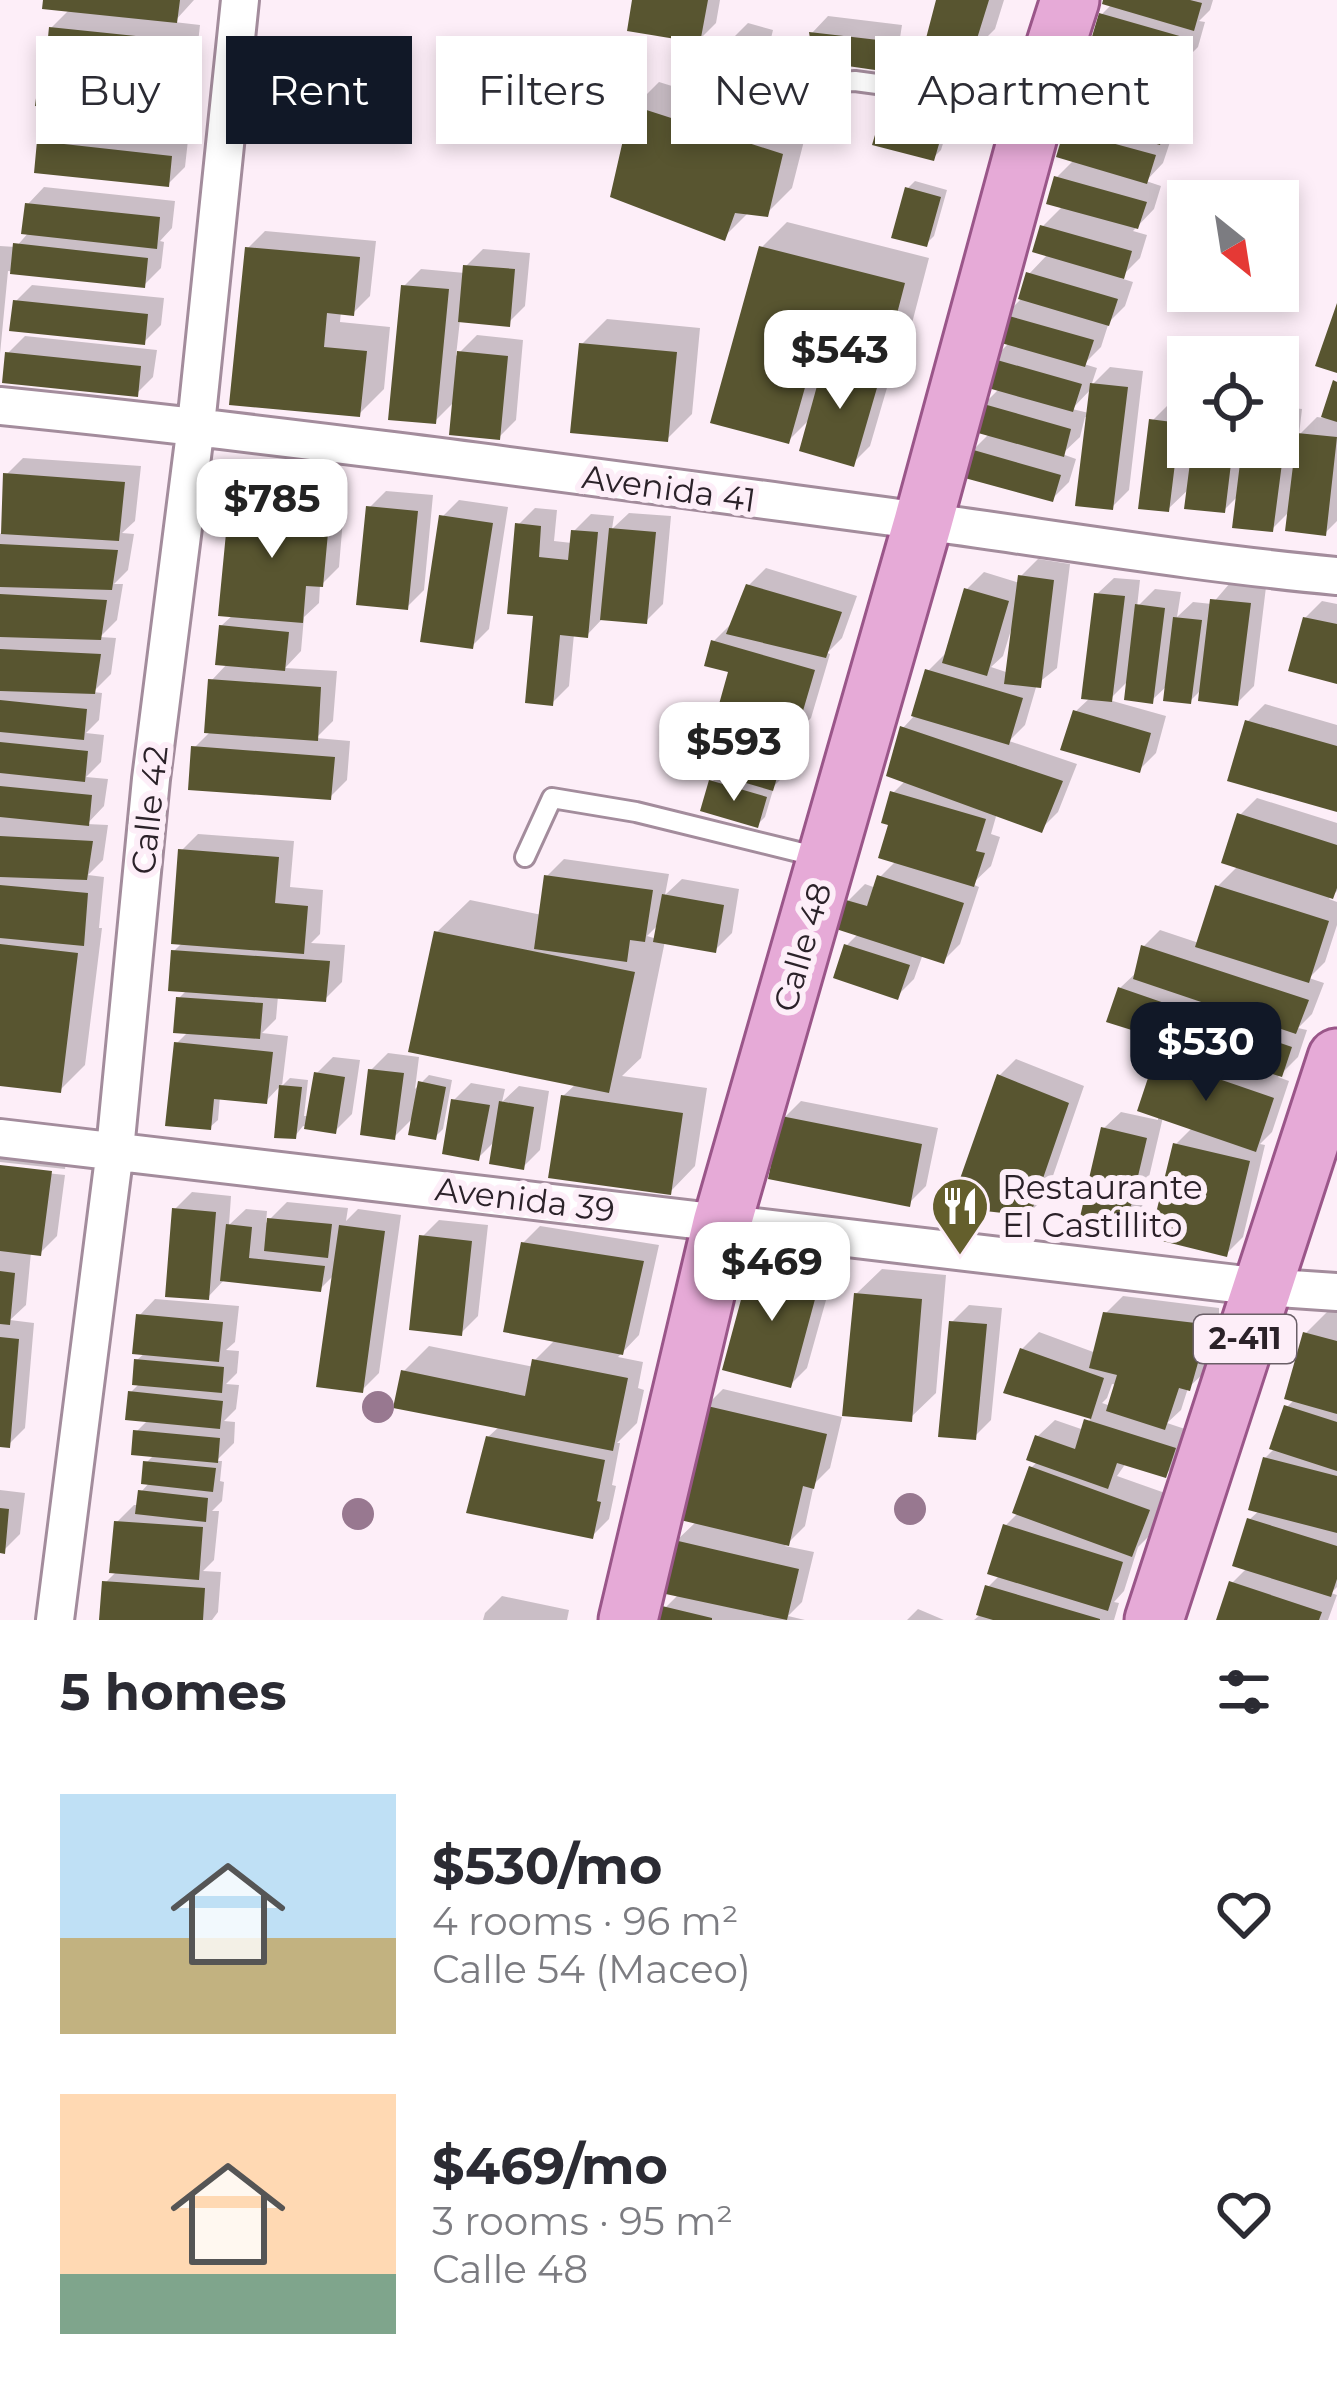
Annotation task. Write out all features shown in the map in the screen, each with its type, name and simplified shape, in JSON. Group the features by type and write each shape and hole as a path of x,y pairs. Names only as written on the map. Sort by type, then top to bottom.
{"main road":[{"name":"Calle 48","path":"1058,36 1070,0"},
{"name":"Calle 48","path":"628,1620 722,1223 1026,144"},
{"name":"2-411","path":"1154,1620 1337,1058"}],"street":[{"name":"Calle 42","path":"55,1620 115,1150 240,0"},
{"name":"Avenida 41","path":"0,406 196,425 1337,576"},
{"name":"Avenida 39","path":"0,1138 1262,1287 1337,1292"}],"lane":[{"path":"525,857 552,798 637,812 828,859"}],"building":[{"path":"43,0 180,0 177,23 42,9"},
{"path":"632,0 708,0 701,36 671,38 627,31"},
{"path":"936,0 989,0 978,36 927,36"},
{"path":"1103,0 1202,3 1194,31 1102,4"},
{"path":"1099,13 1180,36 1092,36"},
{"path":"49,27 136,36 48,36"},
{"path":"851,37 875,40 875,70 851,67"},
{"path":"647,110 671,118 671,144 752,144 783,154 768,217 735,213 725,241 610,197 622,144 647,144"},
{"path":"875,135 875,144 939,144 934,161 872,145"},
{"path":"37,144 172,156 169,187 34,173"},
{"path":"1060,144 1116,144 1156,155 1147,184 1056,157"},
{"path":"1054,176 1147,202 1138,229 1046,204"},
{"path":"905,187 941,197 927,247 891,238"},
{"path":"25,203 160,217 157,249 21,234"},
{"path":"1040,225 1132,251 1124,279 1032,252"},
{"path":"13,243 148,258 145,288 10,274"},
{"path":"759,246 905,283 886,356 819,338 789,444 710,423"},
{"path":"245,247 360,257 354,316 327,313 324,347 367,351 360,417 229,405"},
{"path":"463,265 515,269 510,327 458,322"},
{"path":"1026,272 1118,299 1109,326 1018,299"},
{"path":"401,285 449,289 436,424 388,420"},
{"path":"13,300 148,314 145,345 9,331"},
{"path":"1337,303 1337,373 1315,366"},
{"path":"1002,314 1094,340 1085,367 994,341"},
{"path":"579,343 677,352 668,442 570,433"},
{"path":"457,351 508,356 500,440 449,435"},
{"path":"5,352 141,366 138,397 2,383"},
{"path":"825,357 881,374 854,467 799,451"},
{"path":"990,358 1082,384 1073,412 981,386"},
{"path":"1333,380 1337,382 1337,422 1321,417"},
{"path":"1090,383 1128,387 1113,510 1075,506"},
{"path":"980,403 1071,429 1064,457 971,431"},
{"path":"1149,419 1167,421 1167,468 1174,468 1169,512 1138,509"},
{"path":"1299,433 1337,437 1326,536 1285,531 1293,468 1299,468"},
{"path":"970,449 1061,475 1053,502 961,477"},
{"path":"1189,468 1230,468 1225,513 1184,509"},
{"path":"1239,468 1281,468 1273,532 1232,528"},
{"path":"3,473 125,482 119,541 1,534"},
{"path":"229,502 330,511 323,587 306,586 303,623 218,616"},
{"path":"366,506 418,511 408,610 356,605"},
{"path":"439,515 493,523 473,649 420,642"},
{"path":"515,523 541,526 539,557 568,560 571,530 598,532 588,638 560,635 553,706 525,703 533,616 507,614"},
{"path":"609,528 656,532 647,624 600,620"},
{"path":"0,544 118,550 112,590 0,587"},
{"path":"1018,575 1054,580 1041,688 1004,684"},
{"path":"746,584 842,612 826,658 726,634"},
{"path":"964,588 1009,601 987,676 942,663"},
{"path":"1094,593 1125,596 1112,702 1081,699"},
{"path":"0,594 107,600 101,640 0,637"},
{"path":"1210,599 1251,603 1238,706 1198,701"},
{"path":"1135,604 1165,608 1153,704 1124,700"},
{"path":"1173,617 1202,620 1191,704 1163,701"},
{"path":"1303,617 1337,624 1337,684 1288,671"},
{"path":"219,625 289,632 285,671 215,665"},
{"path":"711,640 815,670 795,738 716,715 728,672 704,666"},
{"path":"0,649 101,654 95,694 0,691"},
{"path":"925,669 1023,698 1009,745 911,716"},
{"path":"208,679 321,687 318,741 204,733"},
{"path":"0,700 87,709 84,740 0,732"},
{"path":"1073,710 1151,733 1140,773 1060,750"},
{"path":"1245,720 1337,746 1337,812 1227,781"},
{"path":"712,722 787,744 773,791 698,769"},
{"path":"900,726 1063,781 1042,833 886,776"},
{"path":"0,742 88,751 85,782 0,773"},
{"path":"191,746 335,757 331,800 188,790"},
{"path":"709,780 767,797 758,828 700,811"},
{"path":"0,786 92,795 89,826 0,817"},
{"path":"890,791 986,819 976,851 985,853 974,887 878,858 888,825 881,823"},
{"path":"1237,813 1337,845 1333,899 1221,863"},
{"path":"0,836 93,841 87,880 0,877"},
{"path":"178,849 279,857 275,903 308,906 304,954 171,944"},
{"path":"544,875 653,890 645,942 630,940 627,962 534,949"},
{"path":"877,875 964,903 944,964 836,929 846,900 867,906"},
{"path":"0,885 88,893 84,946 0,938"},
{"path":"1215,885 1329,921 1309,983 1195,947"},
{"path":"662,894 724,905 716,953 653,942"},
{"path":"434,931 635,972 609,1093 408,1052"},
{"path":"0,944 78,953 61,1093 0,1086"},
{"path":"844,944 910,965 898,1000 833,978"},
{"path":"1141,945 1309,1000 1296,1034 1133,979"},
{"path":"171,950 330,961 326,1002 168,991"},
{"path":"1118,987 1292,1047 1282,1077 1106,1022"},
{"path":"176,997 263,1003 260,1039 173,1033"},
{"path":"174,1042 273,1052 267,1104 214,1099 211,1130 165,1126"},
{"path":"1155,1057 1274,1098 1256,1152 1137,1111"},
{"path":"368,1069 404,1073 395,1140 360,1135"},
{"path":"314,1072 345,1077 336,1134 304,1129"},
{"path":"997,1074 1069,1103 1030,1216 950,1207"},
{"path":"418,1081 446,1087 436,1140 408,1135"},
{"path":"279,1085 302,1087 296,1139 274,1138"},
{"path":"561,1095 683,1113 671,1195 548,1178"},
{"path":"451,1099 490,1105 479,1161 442,1154"},
{"path":"499,1101 534,1107 524,1170 489,1164"},
{"path":"781,1116 922,1144 910,1207 768,1179"},
{"path":"1101,1127 1147,1138 1126,1227 1080,1217"},
{"path":"1173,1143 1250,1161 1227,1257 1150,1238"},
{"path":"0,1165 52,1171 41,1256 0,1251"},
{"path":"172,1208 216,1212 209,1300 165,1297"},
{"path":"267,1218 332,1224 328,1258 264,1251"},
{"path":"226,1224 252,1227 249,1258 325,1266 321,1292 220,1281"},
{"path":"339,1225 385,1231 363,1393 316,1387"},
{"path":"419,1235 472,1241 462,1336 409,1330"},
{"path":"521,1242 644,1261 623,1355 503,1332"},
{"path":"752,1259 821,1277 791,1388 722,1370"},
{"path":"0,1271 15,1273 10,1325 0,1324"},
{"path":"854,1293 922,1299 912,1422 842,1416"},
{"path":"1103,1312 1204,1324 1190,1391 1179,1388 1165,1430 1106,1411 1117,1375 1089,1368"},
{"path":"136,1314 223,1322 219,1362 132,1354"},
{"path":"949,1321 987,1324 976,1440 938,1437"},
{"path":"1303,1332 1337,1341 1337,1414 1284,1399"},
{"path":"0,1337 19,1339 10,1448 0,1447"},
{"path":"1020,1348 1104,1378 1091,1419 1003,1393"},
{"path":"134,1359 224,1367 222,1393 132,1385"},
{"path":"532,1359 628,1378 613,1451 393,1408 401,1370 525,1396"},
{"path":"128,1391 223,1401 220,1429 125,1420"},
{"path":"703,1405 827,1434 814,1489 803,1486 789,1546 676,1519"},
{"path":"1284,1405 1337,1422 1337,1471 1269,1449"},
{"path":"1084,1419 1176,1448 1166,1478 1117,1463 1108,1489 1026,1460 1035,1435 1075,1449"},
{"path":"133,1430 220,1438 218,1463 131,1455"},
{"path":"486,1436 605,1460 593,1539 466,1513"},
{"path":"1263,1457 1337,1476 1337,1533 1248,1510"},
{"path":"143,1461 216,1468 213,1492 141,1484"},
{"path":"1029,1466 1150,1510 1132,1557 1012,1513"},
{"path":"138,1490 208,1498 206,1522 135,1514"},
{"path":"0,1508 9,1509 5,1554 0,1553"},
{"path":"1247,1518 1337,1546 1337,1579 1331,1597 1232,1566"},
{"path":"114,1521 203,1527 199,1580 109,1573"},
{"path":"1003,1524 1123,1562 1108,1611 987,1574"},
{"path":"674,1540 799,1569 787,1620 661,1593"},
{"path":"102,1581 205,1588 203,1620 99,1620"},
{"path":"1229,1581 1322,1612 1319,1620 1216,1620"},
{"path":"985,1585 1100,1620 993,1620 976,1615"},
{"path":"662,1606 712,1618 712,1620 659,1620"}],"place":[{"name":"Restaurante El Castillito","path":"960,1257"}]}
